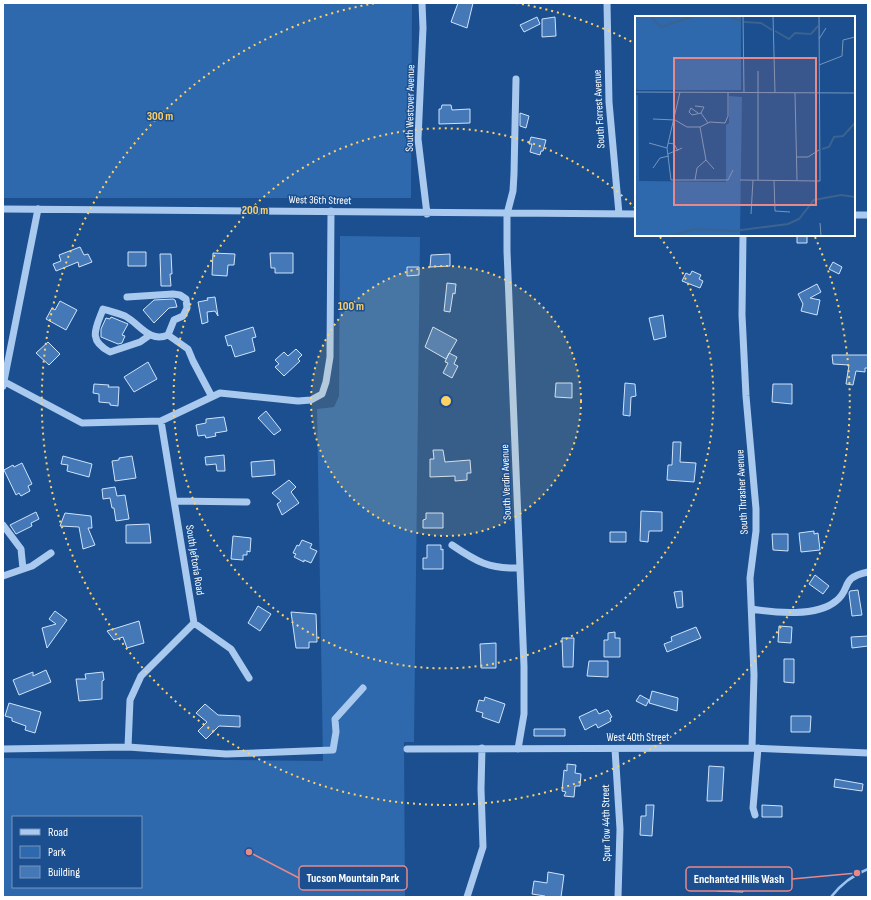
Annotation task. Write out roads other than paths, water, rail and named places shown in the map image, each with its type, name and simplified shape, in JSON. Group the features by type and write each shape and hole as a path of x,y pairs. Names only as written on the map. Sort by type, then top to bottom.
{"street":[{"name":"South Westover Avenue","path":"422,3 423,28 418,139 427,214"},
{"name":"South Forrest Avenue","path":"607,3 609,102 618,214"},
{"name":"South Verdin Avenue","path":"516,80 514,174 513,191 508,214 507,251 515,418 525,699 518,749"},
{"name":"West 36th Street","path":"3,209 331,211 427,214 635,214"},
{"path":"38,209 3,383 82,423 161,420 220,394 298,401 311,400 322,394 326,382 330,357 331,211"},
{"path":"855,215 868,215"},
{"name":"South Thrasher Avenue","path":"744,236 742,315 746,396 756,508 756,531 750,578 754,675 755,748 753,808 755,815"},
{"path":"127,297 173,294 180,295 186,299 187,308 183,316 174,320 168,335 160,338 150,336 141,327 124,316 104,309 94,332 96,341 110,352 140,342 150,336"},
{"path":"168,335 188,349 212,397"},
{"name":"South Jeftoria Road","path":"161,420 194,623"},
{"path":"174,501 247,502"},
{"path":"3,525 21,549 23,569"},
{"path":"452,544 472,559 488,566 507,569 520,568"},
{"path":"3,576 32,566 51,553"},
{"path":"752,609 770,612 820,609 837,601 842,596 846,584 850,579 859,574 868,572"},
{"path":"128,747 130,700 141,676 194,623 231,650 249,678"},
{"path":"3,749 128,747 226,754 333,750 336,732 335,719 363,688"},
{"name":"West 40th Street","path":"407,748 755,748 868,752"},
{"path":"467,897 483,848 480,790 482,748"},
{"name":"Spur Tow 44th Street","path":"615,748 620,829 618,897"}],"waterway":[{"path":"831,897 848,880 868,869"}],"place":[{"name":"Tucson Mountain Park","path":"249,852"},
{"name":"Enchanted Hills Wash","path":"857,873"}]}
